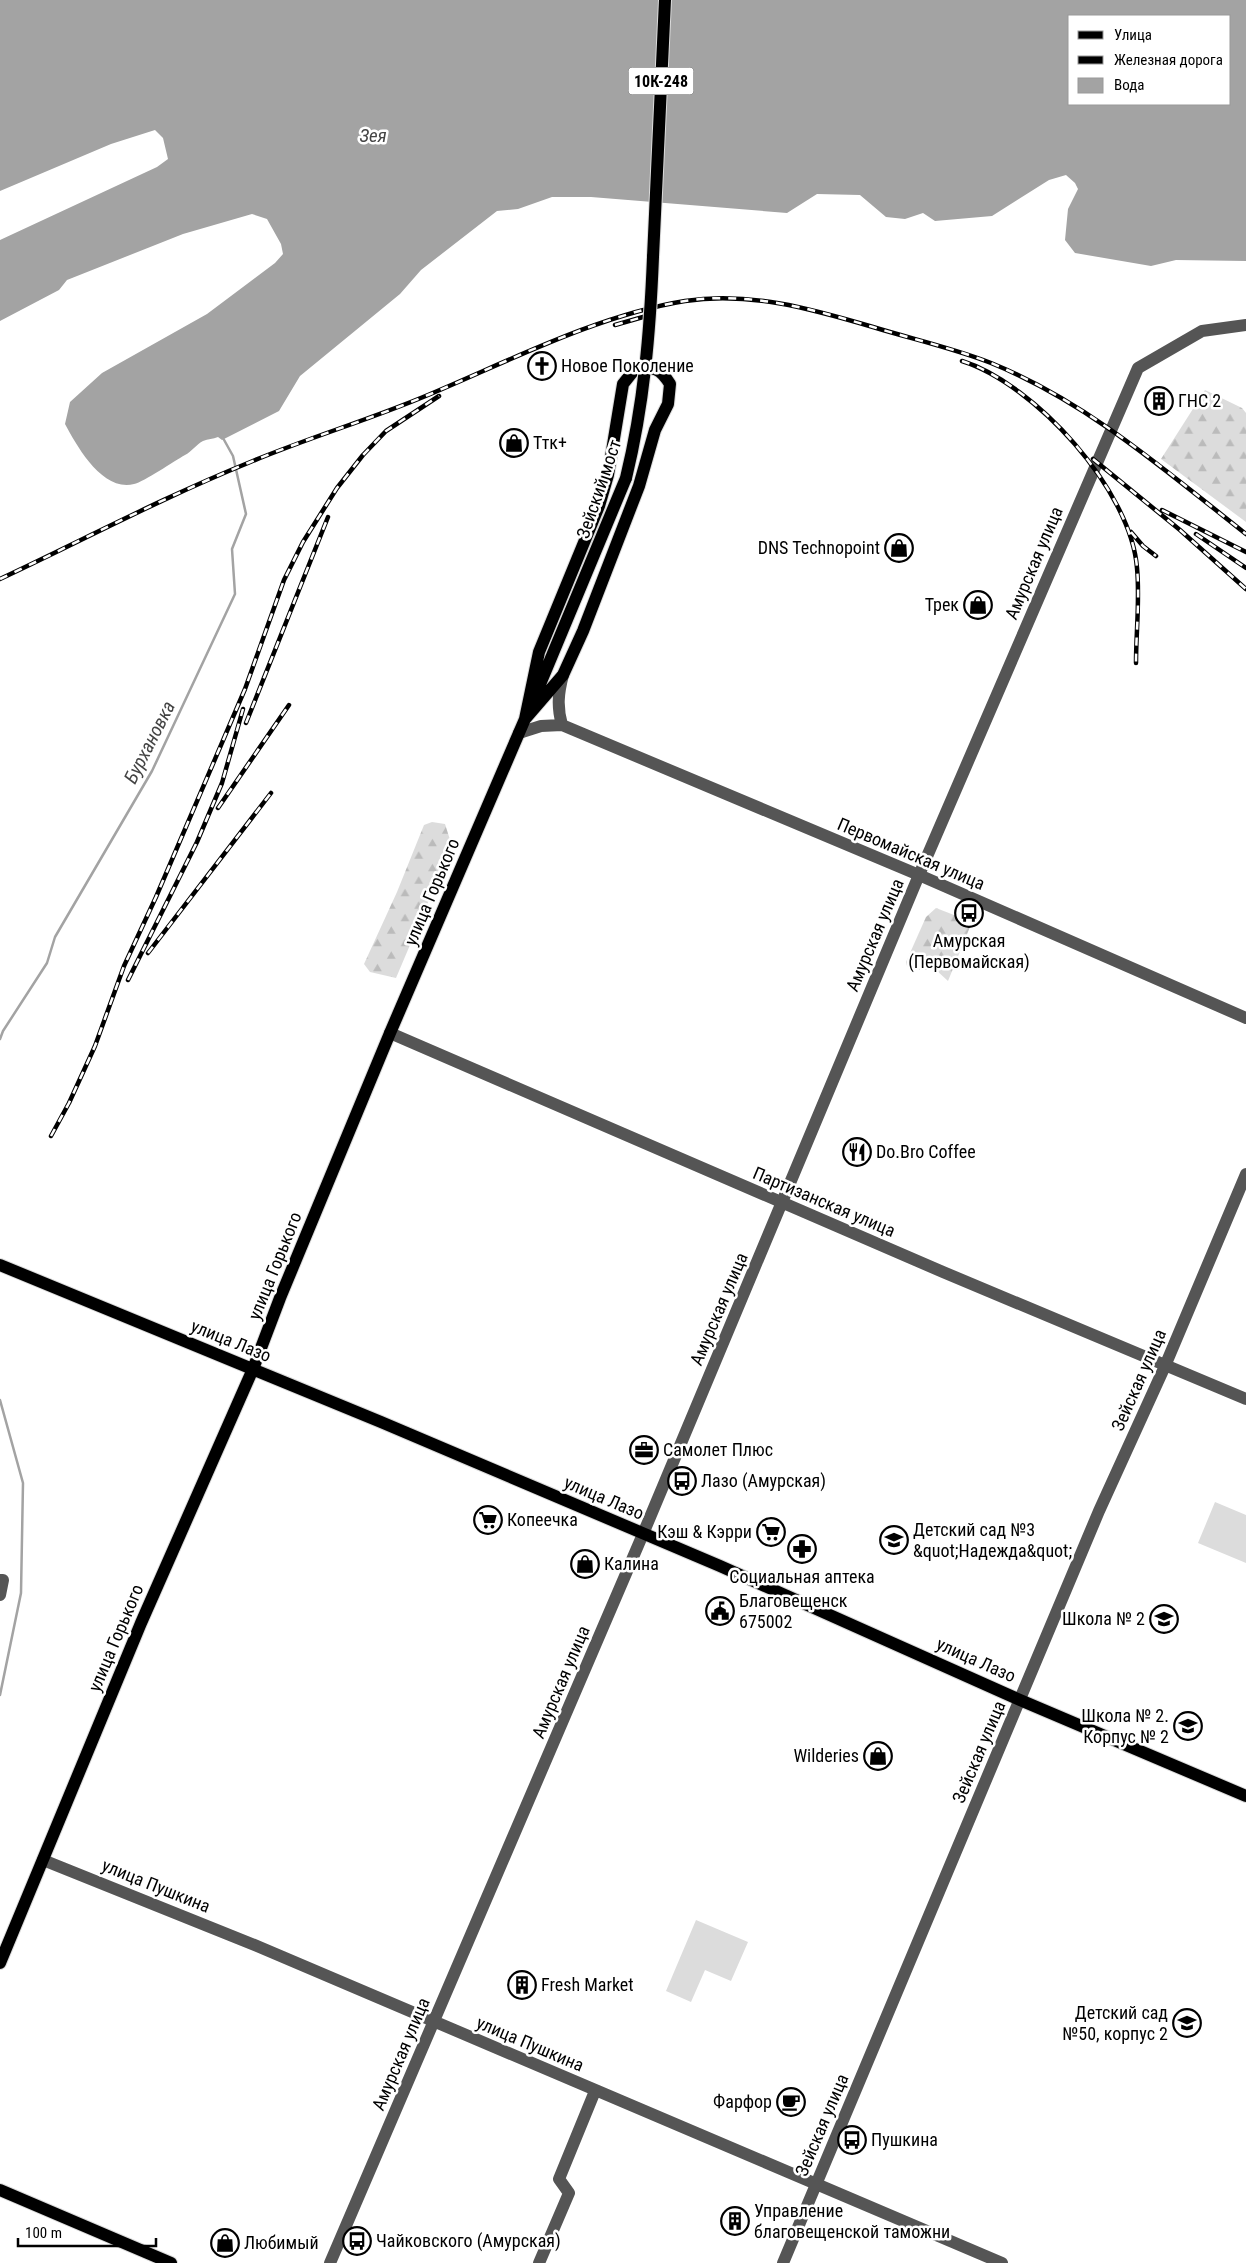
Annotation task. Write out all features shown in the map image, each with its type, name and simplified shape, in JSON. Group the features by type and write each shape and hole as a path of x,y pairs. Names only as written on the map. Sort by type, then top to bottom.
{"main road":[{"name":"Зейский мост","path":"525,719 626,478 638,430 651,320 665,0"},
{"name":"улица Горького","path":"0,1963 141,1623 253,1369 280,1298 390,1033 525,719 539,652 599,506 608,475 623,384 635,369 648,367 662,372 670,384 668,404 655,430 639,486 611,564 563,676 525,719"},
{"name":"улица Лазо","path":"0,1265 253,1369 643,1534 1020,1700 1246,1796"},
{"path":"0,2190 171,2263"}],"street":[{"name":"Амурская улица","path":"330,2263 643,1534 919,875 1138,368 1202,331 1246,325"},
{"path":"519,733 541,726 562,725 557,697 563,676"},
{"name":"Первомайская улица","path":"562,725 919,875 1246,1018"},
{"name":"Партизанская улица","path":"390,1033 783,1203 1246,1399"},
{"name":"Зейская улица","path":"782,2263 1099,1511 1165,1366 1246,1174"},
{"path":"0,1580 3,1580 0,1595"},
{"name":"улица Пушкина","path":"43,1860 256,1946 595,2091 816,2182 1002,2263"},
{"path":"539,2263 569,2193 560,2179 595,2091"}],"green space":[{"path":"1205,390 1242,408 1246,413 1246,522 1161,459"},
{"path":"432,822 445,824 452,846 396,978 370,972 364,964 397,892 424,825"},
{"path":"936,908 972,922 948,981 936,970 912,970 907,966 906,962 926,917"},
{"path":"1215,1502 1246,1515 1246,1563 1198,1543"},
{"path":"696,1920 748,1942 731,1981 705,1970 691,2002 666,1991"}],"water":[{"name":"Зея","path":"0,0 1246,0 1246,261 1176,260 1151,266 1075,253 1065,240 1068,209 1078,189 1075,183 1066,175 1049,180 992,216 935,221 923,213 905,219 886,217 860,195 817,194 787,213 591,197 552,197 518,209 497,211 421,270 400,294 300,376 279,411 222,440 218,437 203,441 187,454 152,476 134,484 122,485 111,481 101,474 76,444 65,424 70,402 102,373 207,314 275,263 283,254 281,244 267,219 252,214 183,234 67,280 59,290 0,321 0,240 157,167 168,159 163,138 155,130 111,144 0,191"}],"waterway":[{"name":"Бурхановка","path":"0,1039 3,1031 47,963 55,937 152,771 235,594 232,549 246,514 233,456 223,438"},
{"name":"Бурхановка","path":"0,1400 23,1483 21,1593 0,1695"}],"railway":[{"path":"0,579 217,476 293,445 406,404 587,328 652,308 685,301 733,298 804,308 850,320 977,358 1026,379 1060,397 1093,418 1155,462 1246,534"},
{"path":"615,325 650,315"},
{"path":"962,361 990,373 1019,392 1048,416 1075,444 1098,474 1117,506 1131,538 1137,568 1136,663"},
{"path":"51,1136 69,1103 95,1046 124,966 156,897 245,689 284,580 303,542 337,488 363,455 386,431 439,396"},
{"path":"1093,459 1180,530 1246,589"},
{"path":"1162,510 1246,552"},
{"path":"246,723 328,517"},
{"path":"1131,532 1143,546 1156,556"},
{"path":"1196,534 1246,568"},
{"path":"218,808 289,705"},
{"path":"128,980 197,842 222,783 243,709"},
{"path":"148,953 271,793"}],"place":[{"name":"Новое Поколение","path":"542,366"},
{"name":"ГНС 2","path":"1159,401"},
{"name":"Ттк+","path":"514,443"},
{"name":"DNS Technopoint","path":"899,548"},
{"name":"Трек","path":"978,605"},
{"name":"Амурская (Первомайская)","path":"969,913"},
{"name":"Do.Bro Coffee","path":"857,1152"},
{"name":"Самолет Плюс","path":"644,1450"},
{"name":"Лазо (Амурская)","path":"682,1481"},
{"name":"Копеечка","path":"488,1520"},
{"name":"Кэш & Кэрри","path":"771,1532"},
{"name":"Детский сад №3 &quot;Надежда&quot;","path":"894,1540"},
{"name":"Социальная аптека","path":"802,1549"},
{"name":"Калина","path":"585,1564"},
{"name":"Благовещенск 675002","path":"720,1611"},
{"name":"Школа № 2","path":"1164,1619"},
{"name":"Школа № 2. Корпус № 2","path":"1188,1726"},
{"name":"Wilderies","path":"878,1756"},
{"name":"Fresh Market","path":"522,1985"},
{"name":"Детский сад №50, корпус 2","path":"1187,2023"},
{"name":"Фарфор","path":"791,2102"},
{"name":"Пушкина","path":"852,2140"},
{"name":"Управление благовещенской таможни","path":"735,2221"},
{"name":"Чайковского (Амурская)","path":"357,2241"},
{"name":"Любимый","path":"225,2243"}]}
